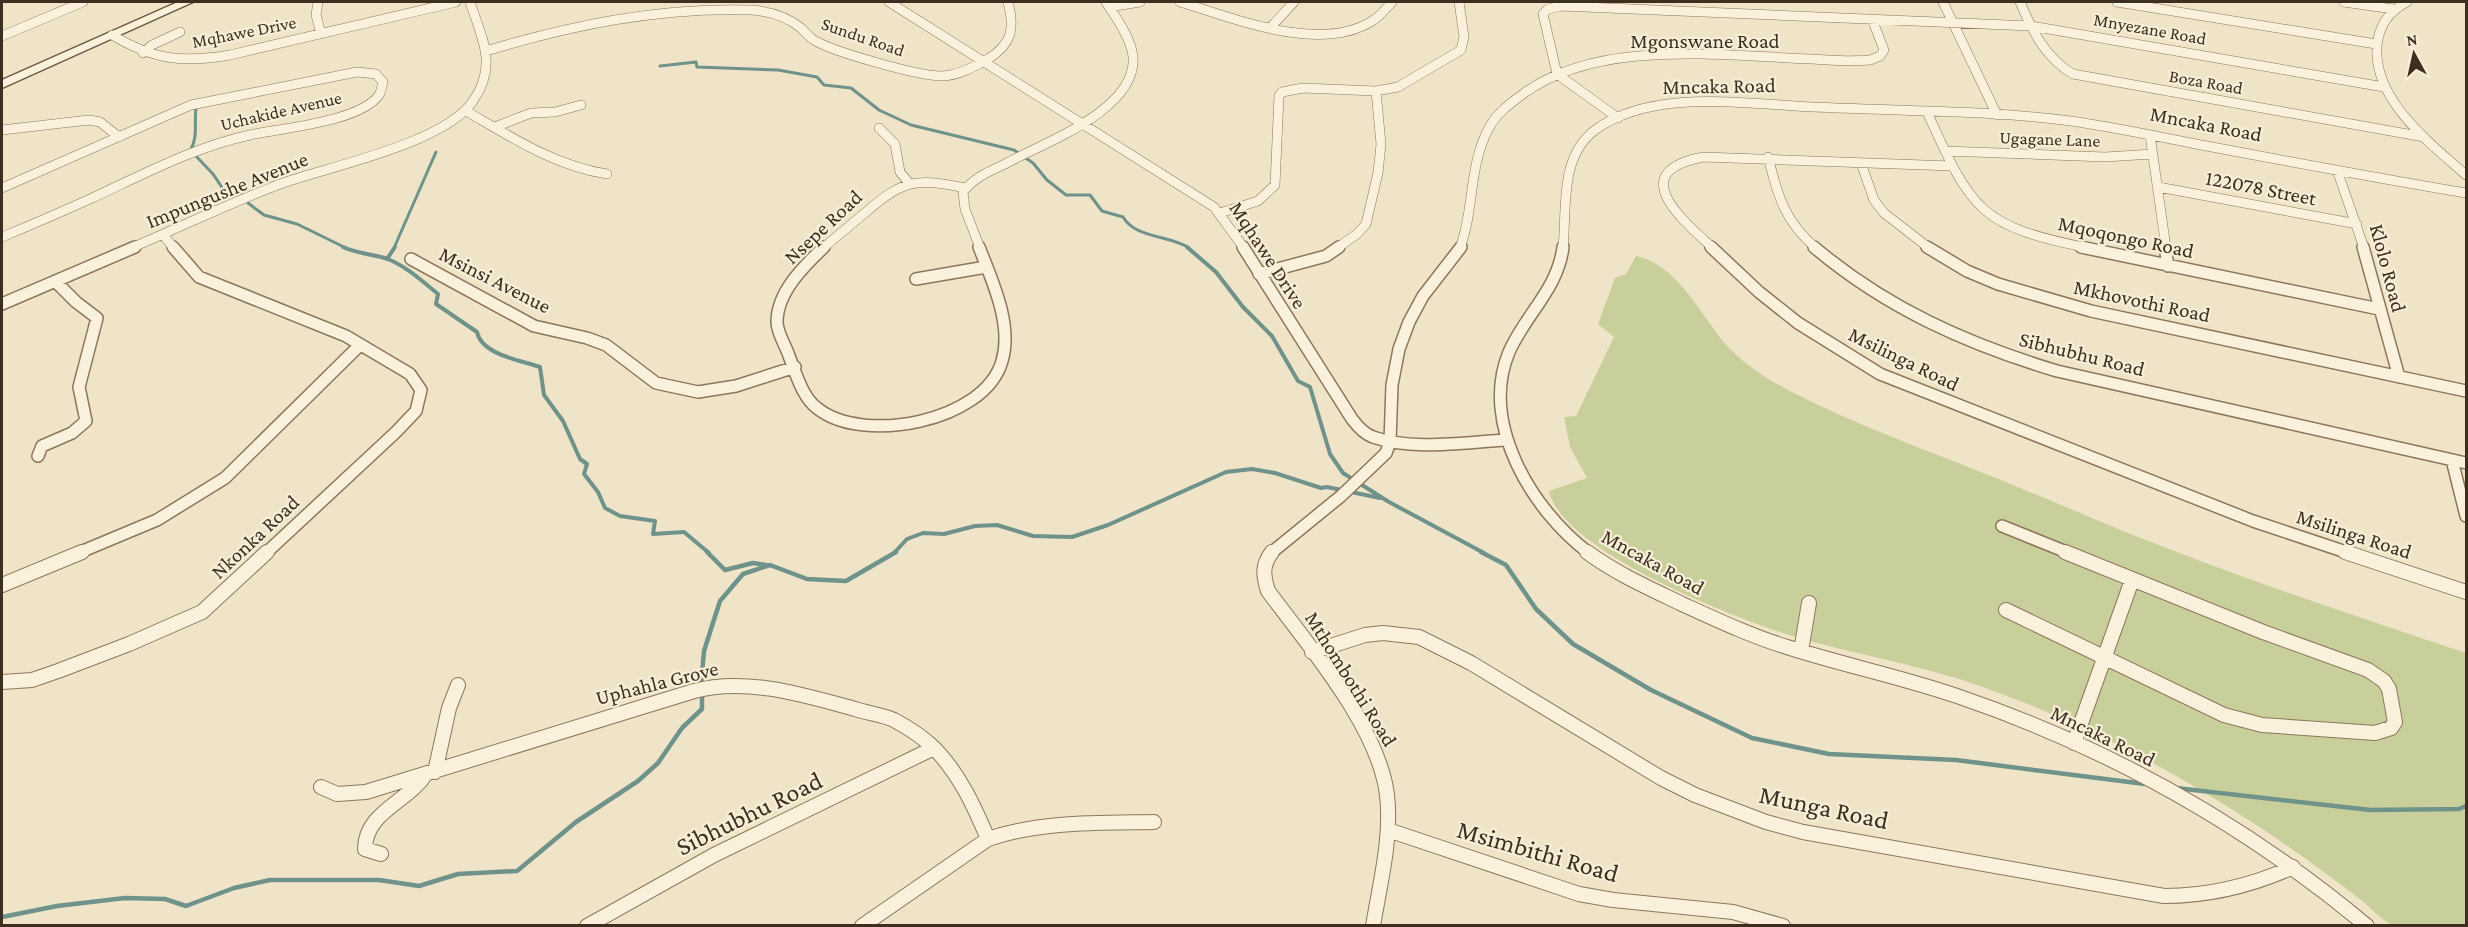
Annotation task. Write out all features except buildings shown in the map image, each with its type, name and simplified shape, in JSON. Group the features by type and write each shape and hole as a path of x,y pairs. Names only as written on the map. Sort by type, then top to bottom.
{"main road":[{"path":"2,84 187,2"}],"street":[{"path":"59,2 70,7"},
{"path":"2,36 83,2"},
{"path":"318,2 315,15 321,34"},
{"name":"Mqhawe Drive","path":"112,35 143,53 164,59 201,59 456,2"},
{"name":"Impungushe Avenue","path":"2,303 298,178 431,134 466,111 475,99 488,66 486,51 470,2"},
{"name":"Mqhawe Drive","path":"889,2 1206,200 1220,213 1352,419 1362,431 1390,442 1438,445 1506,440"},
{"name":"Sundu Road","path":"486,51 527,38 598,22 695,11 753,10 785,17 818,42 924,75 952,74 985,61 1005,49 1012,40 1012,15 1008,2"},
{"path":"879,128 897,146 900,156 900,172 909,183 924,182 965,188 1008,161 1059,137 1119,95 1133,67 1131,48 1107,4 1140,2"},
{"path":"1180,2 1270,28 1306,34 1349,30 1377,17 1392,2"},
{"path":"1270,28 1294,2"},
{"path":"1220,213 1257,201 1272,191 1275,184 1279,96 1282,92 1303,88 1376,91 1398,87 1461,50 1464,37 1459,2"},
{"path":"1943,2 1997,115"},
{"name":"Boza Road","path":"2020,2 2049,58 2073,74 2424,137"},
{"path":"2117,2 2376,44"},
{"path":"2344,2 2393,9"},
{"path":"2407,2 2393,9 2384,19 2376,44 2384,87 2424,137 2466,175"},
{"name":"Mnyezane Road","path":"1557,74 1543,14 1553,7 1661,9 2031,26 2384,87"},
{"name":"Mgonswane Road","path":"1390,442 1392,385 1399,349 1419,304 1454,258 1466,235 1471,184 1484,139 1491,124 1506,106 1534,86 1557,74 1596,63 1654,55 1868,61 1879,58 1884,50 1872,19"},
{"path":"143,53 152,45 180,32"},
{"name":"Uchakide Avenue","path":"2,188 172,112 216,99 357,72 376,74 383,84 375,100 341,116 253,134 201,148 2,237"},
{"path":"1557,74 1618,118"},
{"path":"1259,274 1326,256 1348,241 1366,224 1378,174 1381,144 1376,91"},
{"name":"Mncaka Road","path":"2367,926 2293,867 2206,812 2128,769 2074,743 1978,703 1801,651 1720,621 1623,575 1588,552 1560,528 1538,502 1520,474 1506,440 1502,393 1504,373 1523,325 1551,288 1559,269 1564,245 1568,176 1572,159 1587,137 1618,118 1661,106 1720,103 2066,120 2466,194"},
{"path":"495,127 531,113 553,113 581,105"},
{"path":"466,111 585,171 607,174"},
{"name":"Mqoqongo Road","path":"1927,112 1971,201 2009,228 2053,241 2379,309"},
{"path":"2,130 89,120 100,122 119,136"},
{"path":"2150,135 2168,266"},
{"name":"Ugagane Lane","path":"1945,151 2105,157 2153,154"},
{"name":"Msilinga Road","path":"1952,166 1713,156 1685,160 1666,173 1662,184 1664,197 1677,215 1759,291 1798,323 1838,350 1880,374 2009,427 2253,521 2466,592"},
{"name":"Sibhubhu Road","path":"1768,157 1781,204 1792,224 1806,240 1845,273 1890,303 1921,321 1965,341 2010,358 2056,371 2466,463"},
{"name":"Mkhovothi Road","path":"1861,162 1874,200 1884,213 1931,250 1967,271 1998,284 2091,311 2466,391"},
{"name":"Klolo Road","path":"2337,170 2357,224 2399,376"},
{"name":"Nsepe Road","path":"909,183 890,192 819,252 796,278 781,302 777,314 777,324 815,407 834,419 854,424 883,426 932,417 964,405 987,386 996,375 1005,348 1004,327 963,200 965,188"},
{"name":"122078 Street","path":"2158,187 2357,224"},
{"name":"Nkonka Road","path":"2,682 32,680 58,671 129,644 202,612 387,440 416,411 420,401 420,390 410,374 326,327 199,277 163,235"},
{"name":"Msinsi Avenue","path":"411,259 534,326 587,338 606,345 656,383 706,392 736,386 795,367"},
{"path":"916,279 986,267"},
{"path":"38,456 42,446 81,427 86,421 79,387 98,318 76,302 55,281"},
{"path":"2,585 157,520 225,478 360,345"},
{"name":"Mthombothi Road","path":"1373,926 1388,830 1387,792 1382,768 1354,716 1268,591 1263,578 1264,563 1272,551 1378,463 1390,442"},
{"path":"2452,460 2466,516"},
{"path":"2002,526 2263,632 2368,670 2384,681 2389,689 2395,711 2394,722 2391,728 2375,734 2262,725 2241,721 2194,702 2006,610"},
{"path":"2074,743 2132,580"},
{"path":"1801,651 1809,603"},
{"name":"Munga Road","path":"1312,652 1365,635 1383,633 1419,637 1472,663 1669,782 1738,812 1803,832 2164,896 2199,896 2231,891 2263,882 2293,867"},
{"path":"381,854 365,849 364,843 371,825 390,807 414,792 431,773 449,708 458,686"},
{"name":"Uphahla Grove","path":"321,787 327,793 342,796 366,792 694,691 713,686 746,686 810,697 894,720 934,748 966,789 988,839"},
{"name":"Sibhubhu Road","path":"587,926 714,855 934,748"},
{"path":"862,926 988,839 1022,828 1037,826 1154,822"},
{"name":"Msimbithi Road","path":"1388,830 1579,894 1613,900 1732,912 1782,926"}],"green space":[{"path":"1636,256 1652,261 1678,282 1731,350 1745,362 1776,383 1817,404 1867,427 2159,545 2288,593 2466,653 2466,925 2393,925 2319,868 2241,815 2170,772 2096,734 2019,701 1957,678 1837,648 1763,626 1653,579 1584,536 1561,514 1549,491 1587,478 1570,447 1564,417 1576,416 1614,337 1598,324 1615,278 1626,274"}],"waterway":[{"path":"660,66 696,62 697,67 778,70 817,77 824,85 851,88 879,110 911,125 1014,150 1033,163 1047,180 1066,195 1090,195 1102,211 1123,217 1129,224 1145,233 1187,247"},
{"path":"191,149 195,134 196,108"},
{"path":"394,248 436,152"},
{"path":"195,155 213,174 223,189 242,195"},
{"path":"248,203 264,215 297,224 346,248"},
{"path":"343,247 387,259"},
{"path":"387,259 395,247"},
{"path":"1187,247 1216,272 1243,307 1272,336 1298,381 1310,387 1330,454 1343,473 1389,502 1484,553"},
{"path":"387,259 402,266 438,294 436,304 477,332 480,340 486,346 503,356 540,367 544,395 563,421 580,459 587,464 584,474 598,492 605,508 620,516 655,521 653,534 684,532 709,553"},
{"path":"894,553 907,539 923,533 944,534 975,526 997,525 1033,536 1072,537 1108,525 1226,472 1252,469 1275,473 1321,488 1327,487 1380,498"},
{"path":"707,552 725,570 753,563 766,565"},
{"path":"701,686 704,651 720,601 743,574 770,565 807,579 846,581 896,552"},
{"path":"1481,552 1506,565 1536,609 1573,644 1651,690 1752,738 1829,754 1956,760 2145,784"},
{"path":"2,917 57,906 125,898 165,899 186,906 234,888 270,880 379,880 419,886 458,874 517,871 576,822 638,781 658,763 682,728 702,709 702,694"},
{"path":"2176,788 2370,810 2459,809 2466,806"}]}
